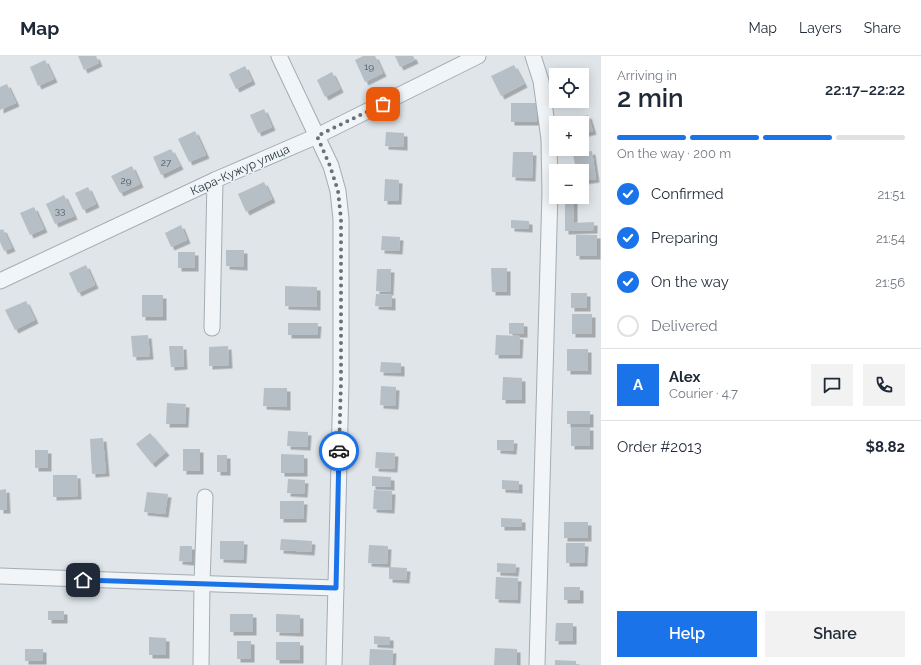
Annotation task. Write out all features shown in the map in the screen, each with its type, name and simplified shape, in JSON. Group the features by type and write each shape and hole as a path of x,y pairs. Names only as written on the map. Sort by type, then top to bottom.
{"street":[{"path":"279,56 330,166 338,191 341,219 341,382 334,665"},
{"name":"Кара-Кужур улица","path":"0,281 215,180 317,136 478,56"},
{"path":"533,56 541,81 549,139 550,192 537,665"},
{"path":"212,328 215,180"},
{"path":"201,665 205,497"},
{"path":"0,576 336,588"}],"building":[{"path":"78,56 96,56 99,63 84,70"},
{"path":"363,56 375,56 383,73 365,82 355,60"},
{"path":"395,56 413,56 415,60 400,67"},
{"path":"45,60 54,79 38,86 30,67"},
{"path":"514,65 524,84 501,96 491,76"},
{"path":"245,66 252,81 236,89 229,74"},
{"path":"332,72 340,89 325,97 317,80"},
{"path":"7,84 16,103 0,110 0,87"},
{"path":"511,103 537,103 537,122 511,122"},
{"path":"264,109 272,127 258,133 250,115"},
{"path":"589,118 593,131 589,132"},
{"path":"195,131 206,155 189,162 178,139"},
{"path":"386,132 404,133 404,147 385,146"},
{"path":"171,149 180,166 161,175 153,157"},
{"path":"589,151 592,151 596,179 589,180 589,164 575,164 573,156 589,156"},
{"path":"513,152 533,152 532,178 512,177"},
{"path":"132,166 140,184 120,193 111,176"},
{"path":"385,179 399,180 398,201 384,201"},
{"path":"264,182 272,199 246,212 238,194"},
{"path":"88,187 96,204 83,210 75,193"},
{"path":"64,195 74,216 55,224 46,204"},
{"path":"565,204 574,204 574,223 594,222 594,230 565,231"},
{"path":"34,207 44,229 30,235 20,213"},
{"path":"511,220 529,221 529,229 511,228"},
{"path":"181,225 187,240 171,247 165,233"},
{"path":"3,229 12,248 4,251 0,242 0,230"},
{"path":"576,235 597,235 597,256 576,256"},
{"path":"382,236 400,237 399,251 381,250"},
{"path":"226,250 244,250 244,267 226,266"},
{"path":"178,252 195,252 195,268 178,268"},
{"path":"86,265 95,285 78,293 69,273"},
{"path":"491,268 507,268 507,292 492,292"},
{"path":"377,269 391,269 390,292 376,291"},
{"path":"285,286 317,287 317,307 285,306"},
{"path":"571,293 587,293 587,308 571,308"},
{"path":"376,294 392,295 392,307 375,306"},
{"path":"142,295 163,295 163,317 142,317"},
{"path":"26,301 35,320 15,330 5,310"},
{"path":"572,314 592,314 592,334 572,334"},
{"path":"288,323 318,323 317,335 288,335"},
{"path":"509,323 524,323 524,334 509,334"},
{"path":"148,335 150,356 133,357 131,336"},
{"path":"496,335 520,336 519,355 495,355"},
{"path":"169,346 183,346 184,366 171,367"},
{"path":"228,346 229,365 209,366 209,347"},
{"path":"567,349 588,349 588,371 567,371"},
{"path":"381,362 401,363 401,373 380,372"},
{"path":"503,377 522,378 522,400 502,400"},
{"path":"381,386 396,387 395,406 380,405"},
{"path":"264,388 287,388 287,407 263,406"},
{"path":"167,403 186,404 185,424 166,424"},
{"path":"567,411 590,411 590,424 567,424"},
{"path":"571,427 590,427 590,446 571,446"},
{"path":"288,431 308,432 307,447 287,446"},
{"path":"150,433 166,452 152,464 136,444"},
{"path":"103,438 106,473 92,474 90,439"},
{"path":"497,440 514,440 513,451 497,450"},
{"path":"183,449 200,449 200,471 183,471"},
{"path":"35,450 48,450 48,468 35,468"},
{"path":"376,452 395,453 394,469 375,468"},
{"path":"281,454 304,455 304,473 281,473"},
{"path":"217,455 227,455 227,472 217,472"},
{"path":"53,475 77,475 78,496 53,497"},
{"path":"372,476 391,477 391,487 372,486"},
{"path":"288,479 305,480 304,494 287,493"},
{"path":"502,480 519,481 519,490 502,489"},
{"path":"6,489 7,510 0,510 0,490"},
{"path":"374,490 392,491 391,510 373,509"},
{"path":"147,492 168,494 165,514 144,512"},
{"path":"280,501 304,501 303,519 280,519"},
{"path":"501,518 522,519 522,527 501,527"},
{"path":"564,522 588,522 588,538 564,538"},
{"path":"281,539 312,541 311,552 280,550"},
{"path":"220,541 244,541 243,560 220,559"},
{"path":"566,543 585,543 584,563 566,563"},
{"path":"369,545 388,546 387,564 368,563"},
{"path":"180,546 192,546 191,562 179,561"},
{"path":"497,563 516,564 515,573 497,572"},
{"path":"389,567 407,568 406,580 389,579"},
{"path":"496,577 518,578 517,600 495,599"},
{"path":"564,587 580,587 580,600 564,600"},
{"path":"48,611 64,611 64,620 48,620"},
{"path":"230,614 253,614 253,632 230,632"},
{"path":"276,614 300,615 300,633 276,632"},
{"path":"556,623 573,623 573,641 555,641"},
{"path":"374,636 390,637 390,645 374,644"},
{"path":"149,637 166,638 166,655 149,655"},
{"path":"237,641 251,641 251,659 237,659"},
{"path":"276,642 300,642 300,660 276,660"},
{"path":"495,648 517,649 517,665 494,665"},
{"path":"25,649 43,649 43,661 25,661"},
{"path":"370,649 393,650 392,665 369,665"},
{"path":"555,660 576,661 576,665 555,665"}],"way so far":[{"path":"339,451 341,382 341,219 338,191 330,166 317,136 383,104"}],"route":[{"path":"83,580 336,588 339,451"}]}
